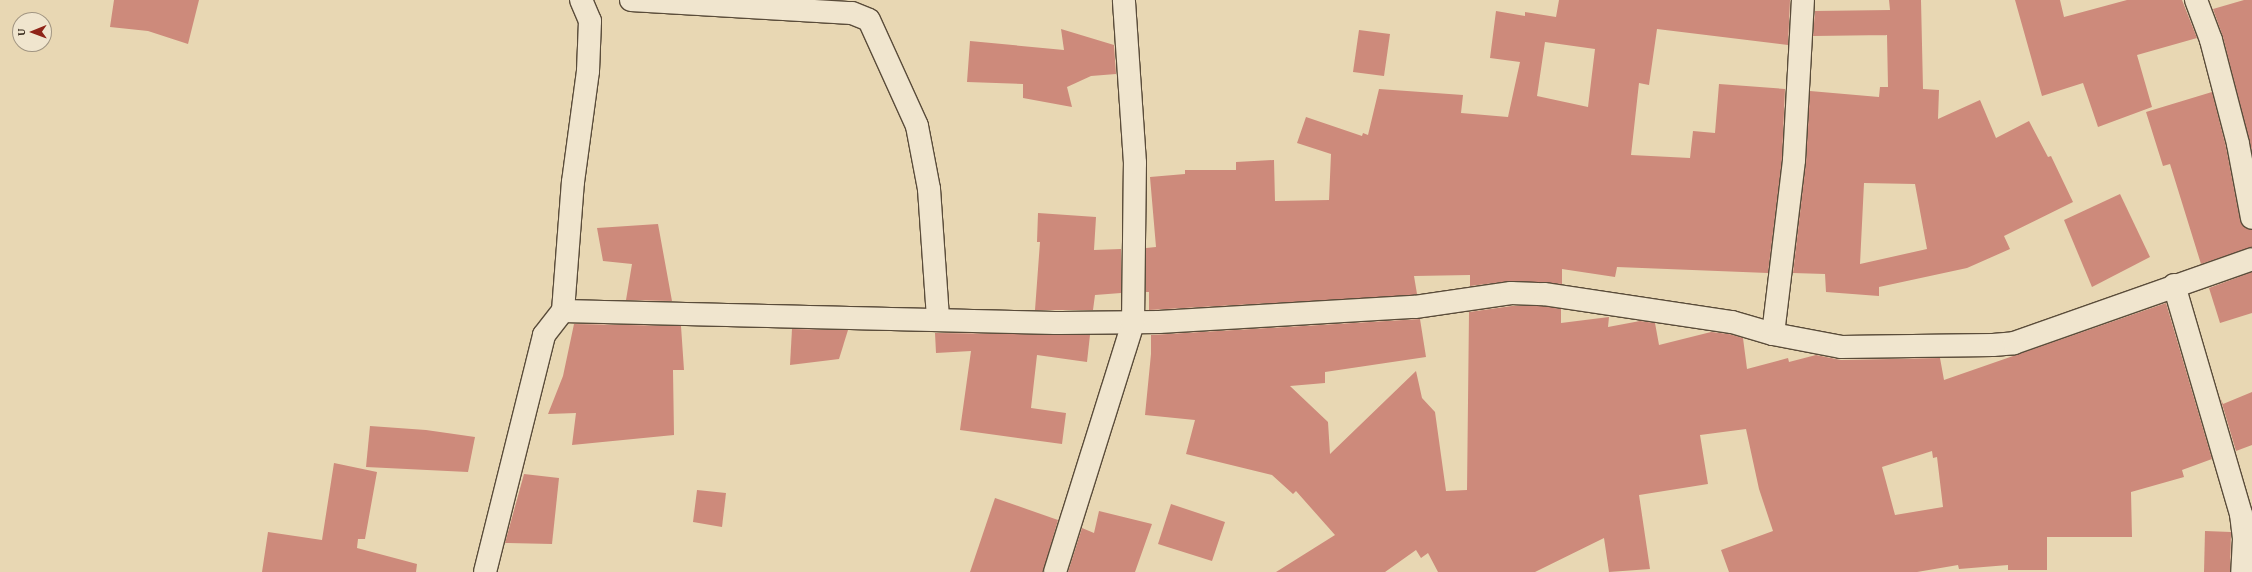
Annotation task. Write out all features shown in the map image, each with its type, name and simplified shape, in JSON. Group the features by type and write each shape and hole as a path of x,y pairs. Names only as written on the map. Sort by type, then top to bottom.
{"street":[{"path":"485,572 544,335 563,311 573,182 588,71 590,21 581,0"},
{"path":"632,0 852,13 869,20 917,126 929,189 938,319"},
{"path":"1055,572 1134,323 1135,163 1124,0"},
{"path":"1772,334 1794,160 1803,0"},
{"path":"2196,0 2211,40 2238,144 2252,218"},
{"path":"563,311 1134,323 1260,318 1415,307 1511,293 1544,294 1732,322 1772,334 1841,347 2014,343 2174,285 2252,259"},
{"path":"2174,285 2241,514 2244,539 2242,572"}],"building":[{"path":"114,0 199,0 188,44 148,31 110,27"},
{"path":"1559,0 1790,0 1788,45 1657,29 1649,85 1639,83 1631,155 1690,158 1693,131 1715,133 1719,84 1785,89 1782,159 1768,273 1617,267 1615,277 1562,269 1562,284 1511,281 1470,286 1470,275 1414,276 1417,294 1414,295 1149,310 1149,292 1146,292 1146,248 1156,247 1150,177 1185,174 1185,170 1236,170 1236,162 1274,160 1275,201 1329,200 1331,154 1297,143 1306,117 1362,136 1363,133 1368,135 1379,89 1463,95 1461,113 1508,117 1520,62 1490,58 1496,11 1525,16 1525,12 1556,17","holes":["1545,42 1595,49 1588,107 1537,96"]},
{"path":"1889,0 1921,0 1923,89 1939,90 1938,119 1980,100 1996,138 2029,121 2048,157 2051,156 2073,202 2004,236 2010,249 1967,268 1879,287 1879,296 1826,292 1825,274 1793,273 1806,162 1810,91 1879,97 1880,87 1888,87 1887,35 1813,36 1815,11 1890,10","holes":["1864,183 1915,184 1927,249 1860,264"]},
{"path":"2015,0 2060,0 2064,17 2127,0 2182,0 2197,38 2137,55 2152,107 2098,127 2083,83 2042,96"},
{"path":"2244,0 2252,0 2252,151 2223,37 2213,9"},
{"path":"1061,29 1114,45 1116,74 1091,76 1067,87 1072,107 1023,98 1023,84 967,82 970,41 1064,50"},
{"path":"1359,30 1390,34 1384,76 1353,72"},
{"path":"2212,92 2226,147 2240,220 2243,226 2252,230 2252,247 2201,264 2170,164 2163,166 2146,112"},
{"path":"2120,194 2150,257 2092,287 2064,220"},
{"path":"1038,213 1096,217 1094,250 1121,249 1121,293 1095,295 1093,310 1035,310 1040,242 1037,242"},
{"path":"658,224 672,301 626,300 632,264 603,261 597,228"},
{"path":"2252,272 2252,313 2220,323 2209,288"},
{"path":"2166,303 2212,459 2182,470 2184,477 2131,492 2132,537 2047,537 2047,570 2008,570 2008,565 1959,569 1958,565 1917,572 1729,572 1721,550 1773,531 1759,489 1746,429 1700,435 1708,484 1639,495 1650,569 1609,572 1604,538 1535,572 1438,572 1428,553 1421,558 1416,550 1385,572 1276,572 1335,535 1296,491 1293,494 1272,475 1186,454 1195,420 1145,415 1151,354 1151,335 1420,319 1426,357 1325,372 1325,383 1290,386 1328,422 1330,454 1416,371 1422,398 1435,412 1446,491 1467,490 1469,312 1512,306 1543,306 1561,309 1561,323 1609,317 1608,327 1640,321 1655,323 1659,345 1711,332 1729,334 1743,338 1747,369 1788,358 1789,362 1816,355 1841,360 1940,358 1944,380","holes":["1932,451 1933,458 1937,457 1943,507 1895,515 1882,467"]},
{"path":"574,324 681,326 684,370 673,370 674,435 572,445 576,413 548,414 563,376"},
{"path":"792,329 848,330 839,359 790,365"},
{"path":"935,333 1090,335 1087,362 1037,355 1031,408 1066,413 1062,444 960,430 971,351 936,353"},
{"path":"2252,392 2252,445 2236,451 2220,397 2223,404"},
{"path":"370,426 426,430 475,437 468,472 366,467"},
{"path":"334,463 377,472 365,539 358,539 357,548 417,564 416,572 262,572 268,532 322,540"},
{"path":"524,474 559,478 552,544 505,543"},
{"path":"697,490 726,493 722,527 693,522"},
{"path":"995,498 1058,520 1043,572 970,572"},
{"path":"1171,504 1225,522 1212,561 1158,544"},
{"path":"1099,511 1152,524 1135,572 1068,572 1082,528 1094,533"},
{"path":"2205,531 2231,532 2230,572 2204,572"}]}
